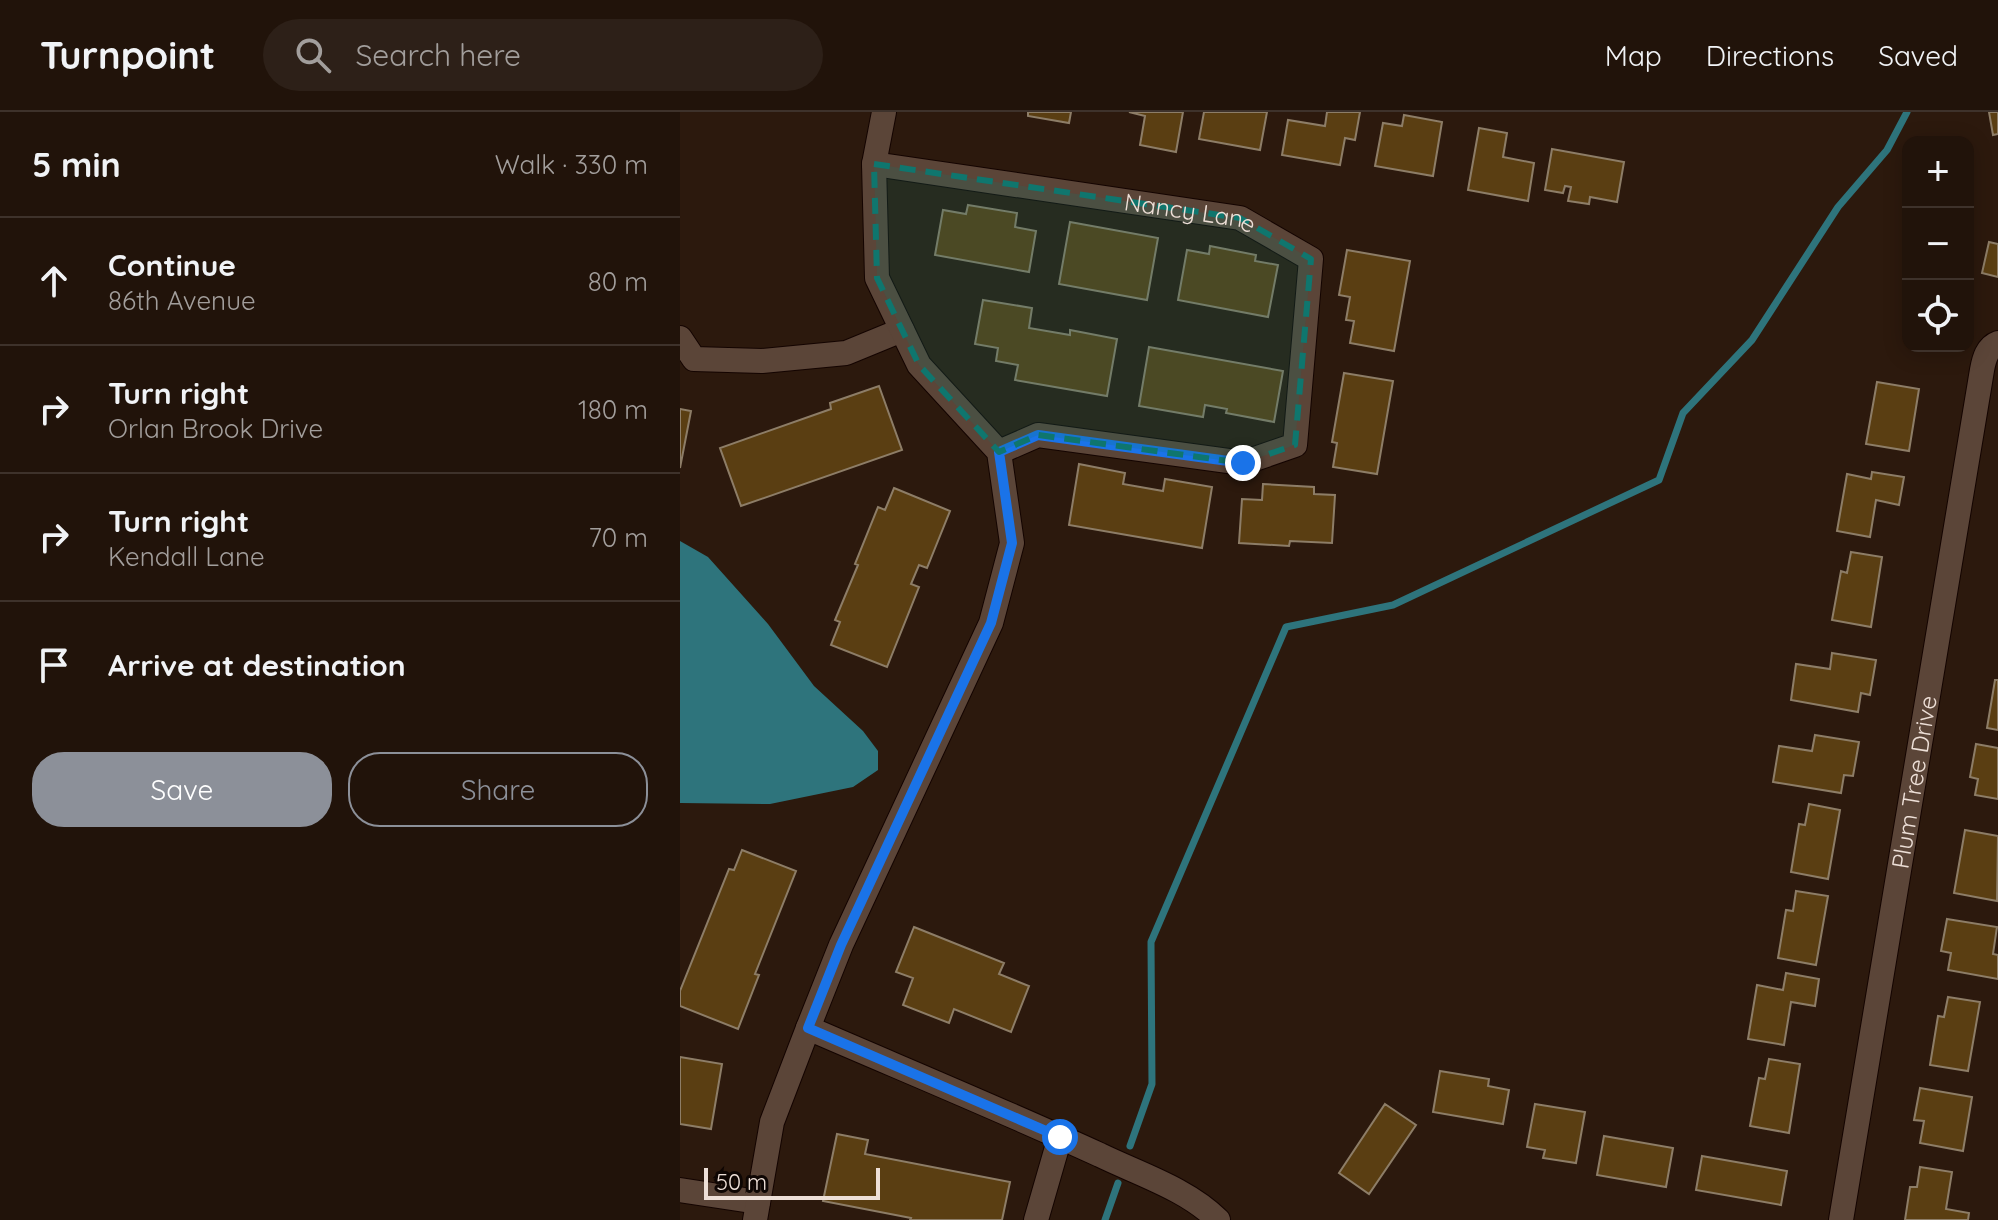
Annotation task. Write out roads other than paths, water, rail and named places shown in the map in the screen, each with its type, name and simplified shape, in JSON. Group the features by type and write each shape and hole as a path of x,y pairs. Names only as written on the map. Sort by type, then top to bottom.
{"street":[{"path":"680,1190 756,1211 772,1122 808,1028 841,945 991,623 1012,543 999,452 919,365 877,278 874,164 884,112"},
{"name":"Nancy Lane","path":"874,164 1240,218 1311,259 1295,445 1243,463 1038,435 999,452"},
{"path":"683,349 694,359 762,361 846,353 902,330"},
{"name":"Plum Tree Drive","path":"1841,1220 1979,385 1985,355 1996,344"},
{"path":"808,1028 1166,1186 1205,1207 1218,1220"},
{"path":"1036,1220 1060,1137"}],"water":[{"path":"680,541 708,557 768,624 814,686 863,731 878,751 878,770 853,787 770,804 680,803"}],"waterway":[{"path":"1130,1146 1152,1084 1151,942 1286,627 1393,605 1659,480 1683,413 1752,340 1838,207 1887,150 1907,112"},
{"path":"1105,1220 1118,1183"}]}
